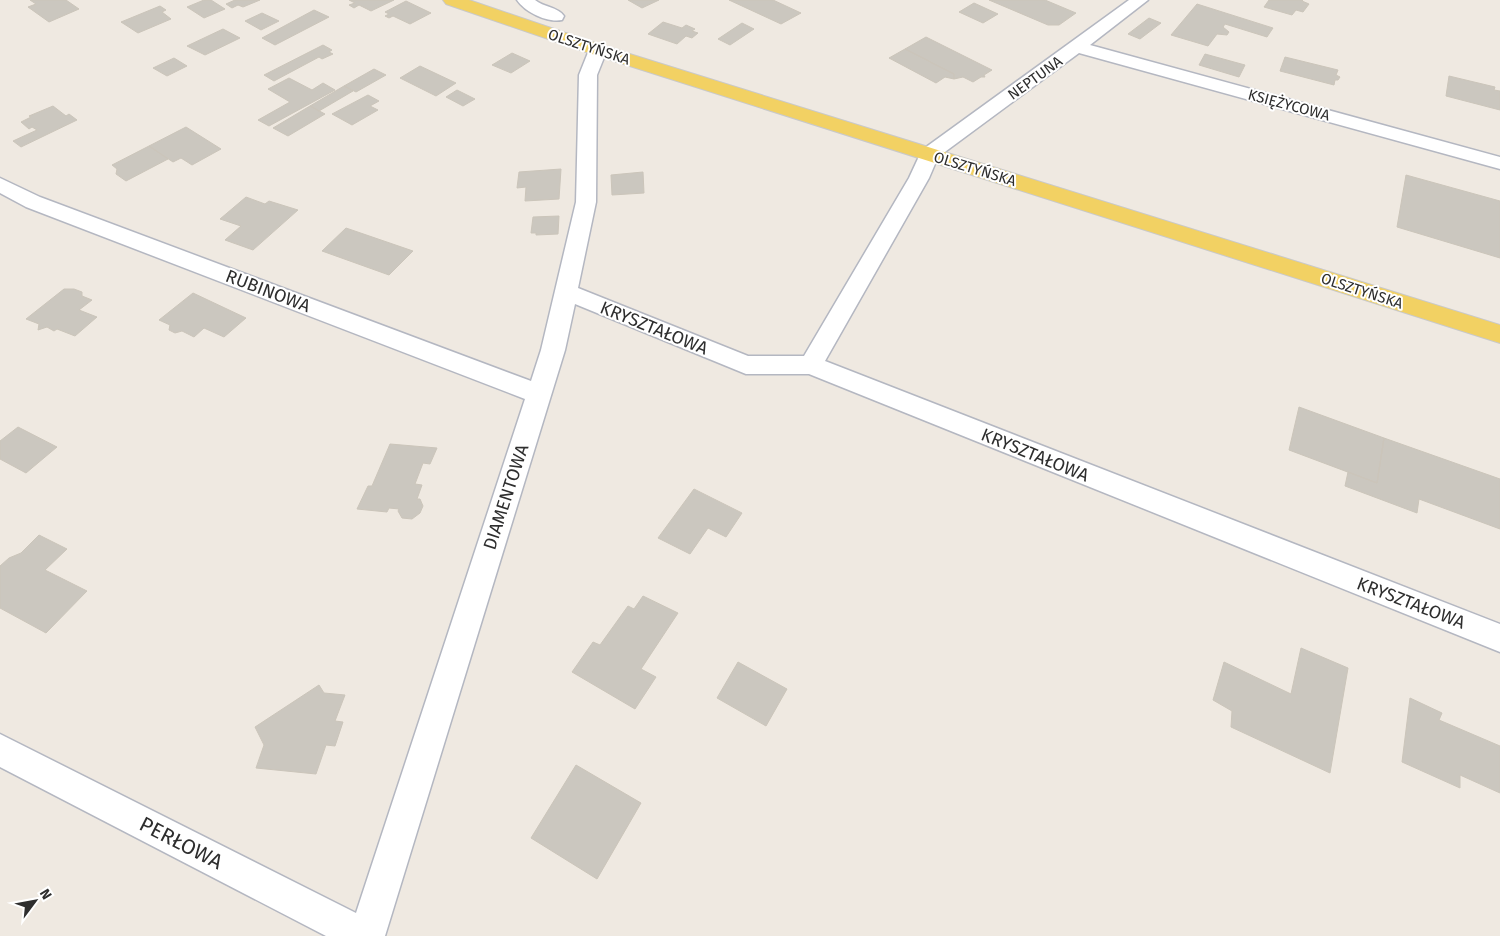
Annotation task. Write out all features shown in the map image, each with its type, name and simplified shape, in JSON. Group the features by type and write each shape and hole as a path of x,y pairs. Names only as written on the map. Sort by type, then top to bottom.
{"main road":[{"name":"OLSZTYŃSKA","path":"452,0 598,50 1500,334"}],"street":[{"path":"525,0 534,8 556,16"},
{"name":"NEPTUNA","path":"929,154 1140,0"},
{"name":"KSIĘŻYCOWA","path":"1078,47 1500,163"},
{"name":"DIAMENTOWA","path":"367,936 553,350 586,202 588,75 598,50"},
{"path":"811,365 919,178 929,154"},
{"name":"RUBINOWA","path":"0,184 33,202 538,394"},
{"name":"KRYSZTAŁOWA","path":"566,292 746,365 811,365 1500,638"},
{"name":"PERŁOWA","path":"0,750 362,936"}],"building":[{"path":"30,0 66,0 79,9 49,22 28,7 36,4"},
{"path":"204,0 211,0 225,9 204,18 187,7"},
{"path":"235,0 260,0 243,7 238,5 232,8 226,4"},
{"path":"349,0 394,0 371,11 359,5 354,8 349,5 355,3"},
{"path":"628,0 659,0 642,8"},
{"path":"729,0 773,0 801,13 781,24"},
{"path":"989,0 1045,0 1076,13 1059,25 1048,25"},
{"path":"1269,0 1303,0 1309,4 1303,12 1296,10 1292,15 1264,7"},
{"path":"406,1 431,13 410,24 393,16 389,18 385,16 389,14 385,12"},
{"path":"974,3 998,14 983,23 959,12"},
{"path":"1197,4 1273,28 1267,37 1225,24 1223,27 1229,32 1227,35 1217,34 1208,46 1171,35"},
{"path":"160,6 166,10 162,12 171,19 138,33 121,22"},
{"path":"314,10 329,17 275,45 262,38"},
{"path":"262,13 279,21 261,30 245,21"},
{"path":"1149,18 1161,23 1140,39 1128,34"},
{"path":"663,22 682,28 686,25 695,29 692,31 698,33 692,38 686,36 677,44 648,34"},
{"path":"742,23 754,29 730,45 718,39"},
{"path":"223,29 240,38 205,55 187,46"},
{"path":"926,37 992,70 984,75 985,77 981,77 973,82 963,77 954,79 954,74 905,49"},
{"path":"323,45 332,50 329,52 333,54 322,59 319,57 274,81 264,75"},
{"path":"905,49 954,74 954,79 945,77 936,83 889,58"},
{"path":"512,53 530,61 511,73 492,65"},
{"path":"1205,54 1245,65 1239,77 1199,65"},
{"path":"1285,57 1338,70 1336,75 1340,77 1338,80 1335,80 1334,85 1280,71"},
{"path":"174,58 187,66 167,76 153,68"},
{"path":"420,66 456,83 436,96 400,78"},
{"path":"374,69 386,75 356,92 344,86"},
{"path":"1449,76 1495,87 1494,90 1500,91 1500,110 1446,96"},
{"path":"289,78 312,90 323,83 335,90 269,126 258,120 290,102 268,89"},
{"path":"344,86 353,91 319,111 310,106"},
{"path":"457,90 475,99 463,106 446,97"},
{"path":"368,95 379,101 370,106 378,110 352,125 332,114"},
{"path":"53,106 66,116 69,114 77,120 21,147 13,141 37,130 32,127 29,129 21,122 31,117 29,116"},
{"path":"310,106 325,114 288,136 273,128"},
{"path":"186,127 221,149 192,165 181,158 173,162 149,146"},
{"path":"149,146 168,159 126,181 116,174 117,169 112,165"},
{"path":"561,169 559,199 525,201 526,187 517,188 519,172"},
{"path":"643,172 644,193 612,195 611,175"},
{"path":"1406,175 1500,201 1500,258 1397,227"},
{"path":"246,197 265,204 269,201 298,210 253,250 225,240 241,226 220,219"},
{"path":"559,216 558,234 536,235 536,233 531,233 533,217"},
{"path":"346,228 413,251 389,275 322,251"},
{"path":"64,289 74,289 82,292 82,296 92,300 79,310 97,317 75,336 57,329 54,331 47,327 38,330 39,324 26,319"},
{"path":"193,293 246,318 224,337 204,328 194,337 182,331 175,333 169,330 170,325 159,320"},
{"path":"1299,407 1384,438 1377,483 1289,450"},
{"path":"18,427 57,447 26,473 0,459 0,441"},
{"path":"1384,438 1500,479 1500,529 1419,499 1417,513 1345,486 1348,472 1377,483"},
{"path":"390,444 437,448 430,464 423,463 415,484 422,485 417,499 420,499 423,506 420,513 412,519 402,518 398,511 399,509 389,508 387,512 357,509 368,486 372,486"},
{"path":"694,489 742,513 726,537 708,528 690,554 658,538"},
{"path":"39,535 67,549 45,570 87,591 46,633 0,608 0,566 9,558 21,553"},
{"path":"643,596 678,613 641,669 656,677 635,709 572,672 593,642 600,645 628,606 634,609"},
{"path":"1301,648 1348,668 1330,773 1231,727 1232,711 1213,700 1224,662 1291,694"},
{"path":"738,662 787,689 766,726 717,698"},
{"path":"319,685 324,693 345,695 335,721 343,722 335,746 326,745 316,774 256,768 264,745 255,727"},
{"path":"1410,698 1442,713 1439,720 1500,746 1500,793 1460,775 1460,788 1402,762"},
{"path":"576,765 641,803 597,879 531,838"}]}
